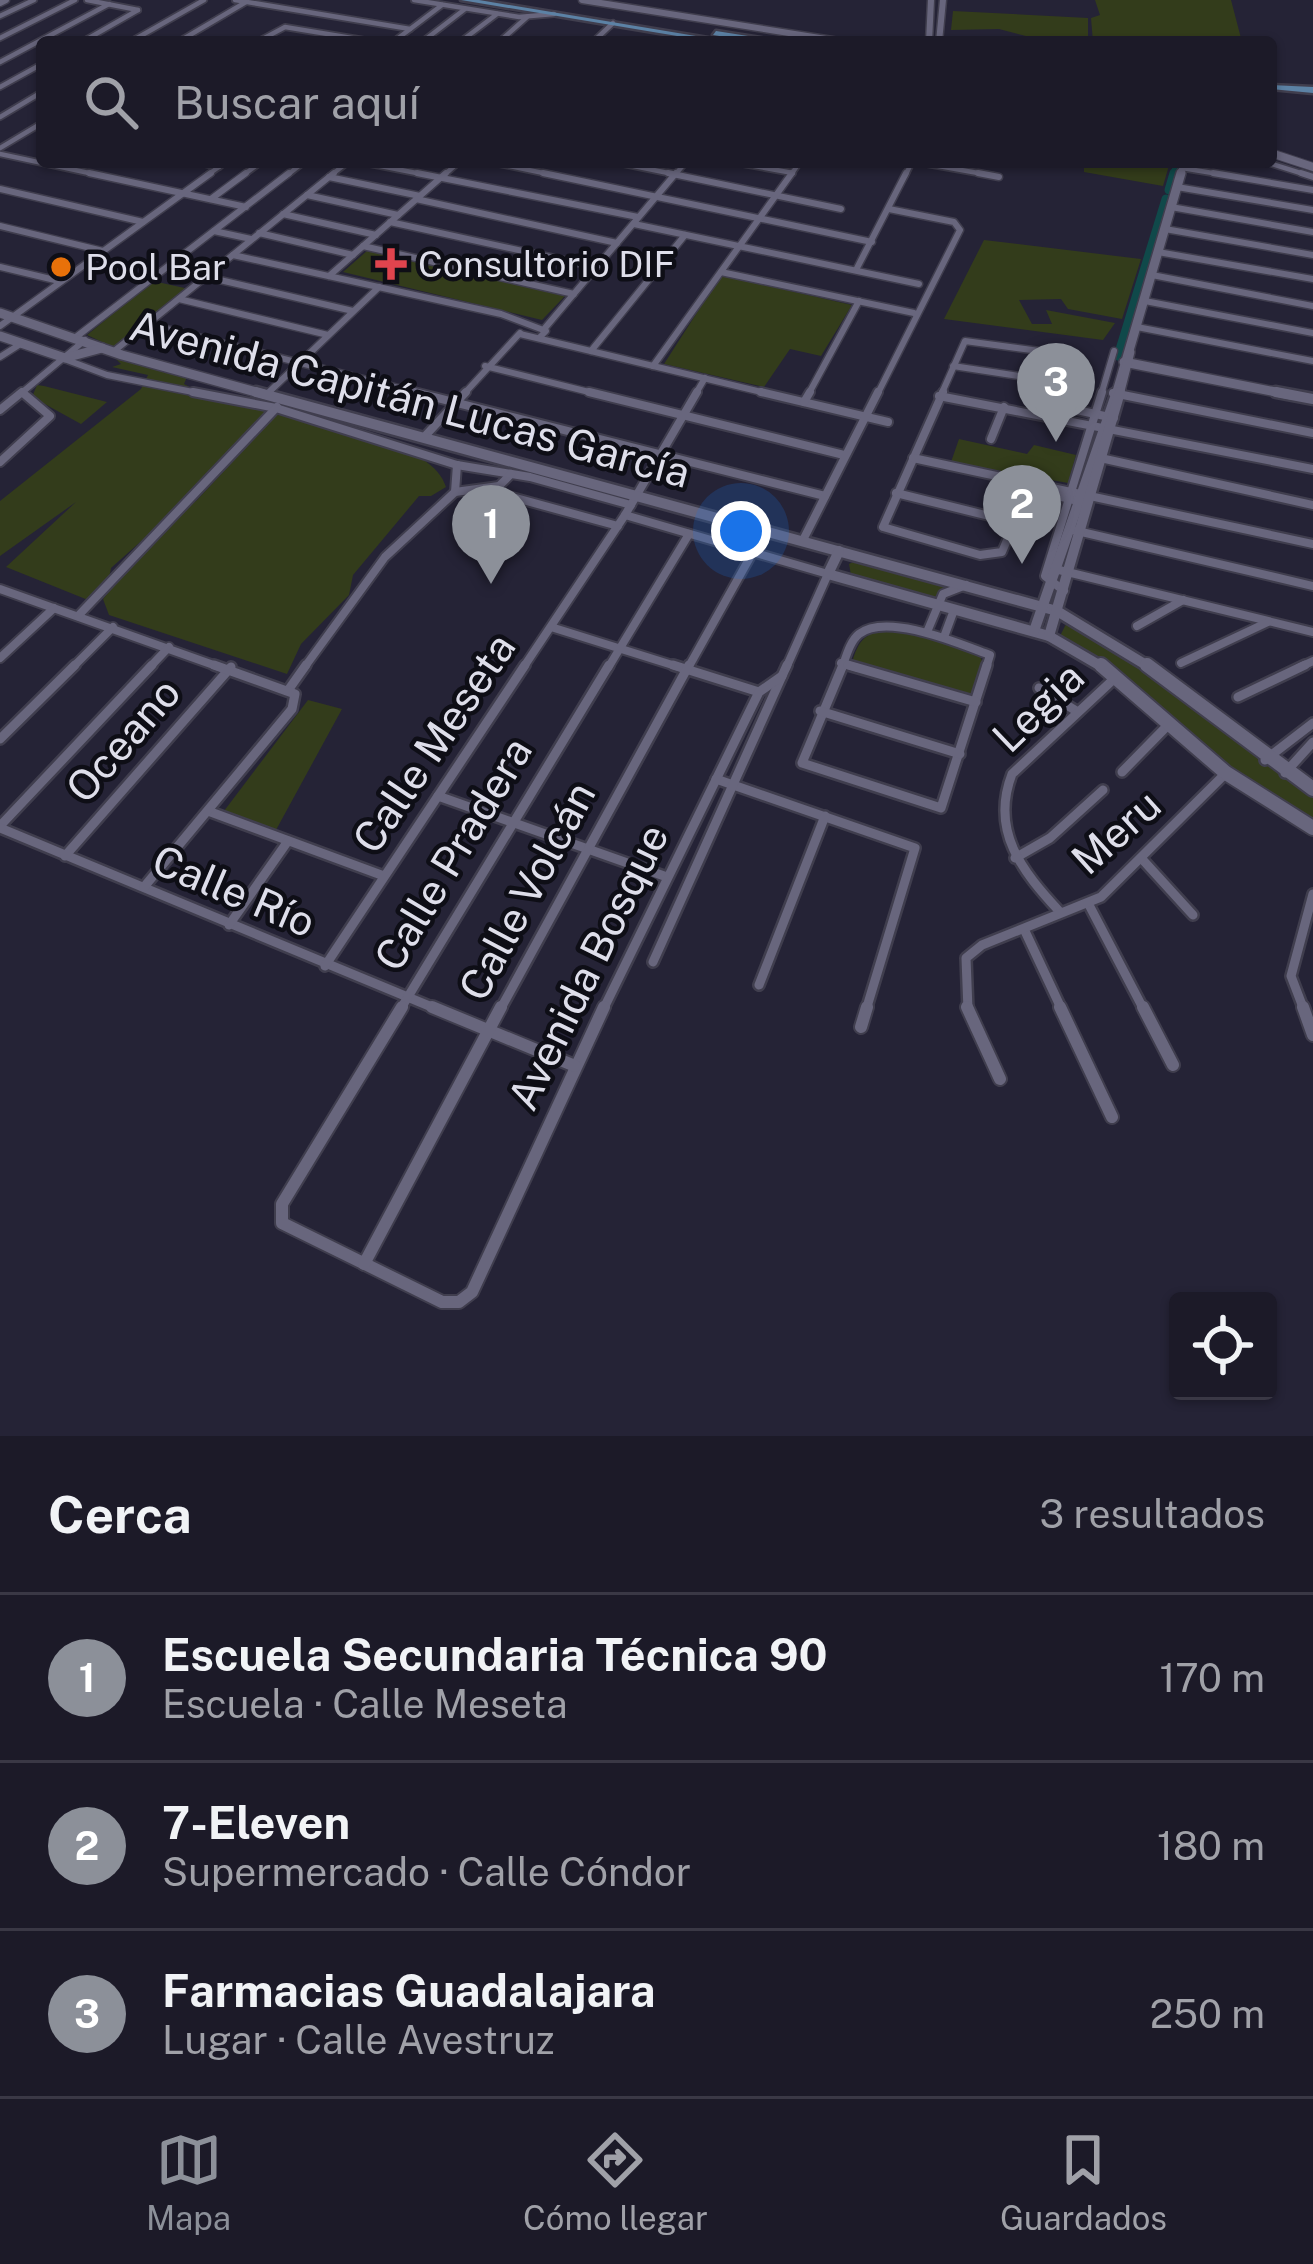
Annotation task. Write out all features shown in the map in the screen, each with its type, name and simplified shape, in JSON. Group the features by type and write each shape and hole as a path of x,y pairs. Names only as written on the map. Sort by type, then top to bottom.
{"main road":[{"path":"512,0 736,36"},
{"path":"465,4 678,36"},
{"path":"1277,94 1313,94"},
{"path":"1277,151 1313,163"}],"street":[{"path":"0,16 34,0"},
{"path":"1,39 75,0"},
{"path":"87,0 138,10 92,36"},
{"path":"141,36 204,0"},
{"path":"235,0 410,29"},
{"path":"414,0 465,4 497,14 554,14"},
{"path":"581,0 806,36"},
{"path":"928,36 932,0"},
{"path":"940,36 943,0"},
{"path":"188,36 247,2"},
{"path":"401,36 443,2"},
{"path":"49,36 109,4"},
{"path":"431,36 465,4"},
{"path":"468,36 497,14"},
{"path":"506,36 527,17"},
{"path":"600,36 614,23"},
{"path":"270,36 285,27 340,36"},
{"path":"1,39 36,45"},
{"path":"0,62 36,43"},
{"path":"0,87 36,67"},
{"path":"0,117 36,96"},
{"path":"0,151 36,127"},
{"path":"0,151 36,159"},
{"path":"1277,166 1313,177"},
{"path":"74,168 246,207"},
{"path":"0,326 218,168"},
{"path":"211,199 254,168"},
{"path":"67,360 69,349 81,338 296,168"},
{"path":"0,410 67,360 83,360 108,350 147,324 340,168"},
{"path":"390,168 919,284"},
{"path":"329,276 452,168"},
{"path":"518,168 872,242"},
{"path":"642,168 841,209"},
{"path":"539,338 680,168"},
{"path":"765,168 793,173"},
{"path":"653,366 796,168"},
{"path":"856,270 911,168"},
{"path":"948,168 999,177"},
{"path":"1034,631 1050,609 1065,571 1081,497 1137,328 1182,168"},
{"path":"1195,168 1313,190"},
{"path":"1232,177 1234,168"},
{"path":"329,177 617,243"},
{"path":"1177,188 1313,210"},
{"path":"0,189 143,222"},
{"path":"307,195 398,215"},
{"path":"1171,207 1313,232"},
{"path":"803,540 959,226 889,209"},
{"path":"283,214 376,235"},
{"path":"390,222 596,268"},
{"path":"0,226 104,251"},
{"path":"1165,229 1313,255"},
{"path":"214,231 251,239"},
{"path":"259,233 353,255"},
{"path":"591,351 685,235"},
{"path":"363,246 575,294"},
{"path":"1159,252 1313,279"},
{"path":"232,255 545,328"},
{"path":"0,267 61,282"},
{"path":"721,272 914,314"},
{"path":"1152,275 1313,306"},
{"path":"207,277 354,311"},
{"path":"268,394 379,287"},
{"path":"179,299 328,335"},
{"path":"1145,301 1313,333"},
{"path":"804,402 859,302"},
{"name":"Avenida Capitán Lucas García","path":"0,313 108,350 426,435 631,505 803,540 1050,609 1120,642 1264,760 1313,789"},
{"path":"147,324 825,496"},
{"path":"426,435 484,366 532,324"},
{"path":"1137,328 1313,361"},
{"path":"520,334 889,422"},
{"path":"0,336 107,375 276,408 458,465 631,505 689,534 1049,636 1118,675 1226,773 1313,829"},
{"path":"1031,485 1008,547 980,555 886,531 882,524 962,344 977,339 1067,354 1072,362 1056,410"},
{"path":"0,357 22,343"},
{"path":"1058,589 1046,576 1098,458 1104,420 1126,357"},
{"path":"1126,357 1313,396"},
{"path":"484,366 844,455"},
{"path":"952,366 1065,383"},
{"name":"Calle Meseta","path":"325,966 618,526 705,378"},
{"path":"0,462 50,416 23,392"},
{"path":"1117,393 1313,433"},
{"path":"939,397 1056,410 1313,469"},
{"path":"78,616 285,398"},
{"path":"991,439 1004,407"},
{"path":"427,456 441,440"},
{"path":"913,458 1313,544"},
{"path":"1098,458 1313,505"},
{"path":"455,492 458,465"},
{"path":"289,688 383,563 435,505 455,492 499,486 512,474"},
{"path":"499,486 507,496 618,526"},
{"path":"896,493 1018,523"},
{"path":"1076,531 1313,586"},
{"name":"Calle Pradera","path":"364,1264 284,1224 281,1212 404,997 689,534"},
{"name":"Avenida Bosque","path":"653,962 839,551"},
{"name":"Calle Volcán","path":"364,1264 586,848 753,552"},
{"path":"1065,571 1313,632"},
{"path":"928,632 943,594 966,585"},
{"path":"0,589 289,688 296,703 144,887"},
{"path":"1137,626 1183,600"},
{"path":"0,658 54,608"},
{"path":"1049,636 1050,609"},
{"path":"944,637 954,610"},
{"path":"1180,663 1269,621"},
{"path":"890,625 944,637 990,655 946,805 931,808 804,766 801,758 855,636 865,629 890,625"},
{"path":"0,740 112,627"},
{"path":"551,627 759,692"},
{"path":"0,827 170,647"},
{"path":"1238,697 1313,661"},
{"path":"842,663 976,702"},
{"name":"Oceano","path":"65,856 231,667"},
{"name":"Legia","path":"1015,858 1002,819 1008,783 1118,675"},
{"name":"Avenida Bosque","path":"364,1264 442,1302 466,1297 759,692 782,676"},
{"path":"1039,688 1078,712"},
{"path":"820,711 960,754"},
{"path":"1122,772 1170,723"},
{"path":"1264,760 1313,723"},
{"path":"1285,773 1313,742"},
{"name":"Meru","path":"1000,1079 972,1022 963,967 971,951 1088,903 1120,884 1226,773"},
{"path":"716,779 912,845 917,856 862,1027"},
{"path":"1060,912 1015,858 1050,838 1102,790"},
{"path":"438,796 667,877"},
{"path":"208,811 384,876"},
{"path":"758,985 825,816"},
{"name":"Calle Río","path":"0,827 325,966 575,1066"},
{"path":"229,926 288,841"},
{"path":"1142,859 1193,915"},
{"path":"1313,894 1307,932 1293,956 1291,976 1313,1036"},
{"path":"1088,903 1172,1065"},
{"path":"1024,929 1112,1117"},
{"path":"1298,1004 1313,1006"}],"green space":[{"path":"1095,0 1231,0 1240,36 1092,36 1091,18 1100,15"},
{"path":"953,11 1088,18 1088,36 951,30"},
{"path":"1084,168 1168,168 1163,186 1084,172"},
{"path":"984,240 1141,259 1122,319 1068,309 1061,299 1019,300 1032,324 1052,324 1046,310 1115,323 1103,340 944,319"},
{"path":"368,250 565,296 542,320 343,272"},
{"path":"721,275 852,305 821,356 790,349 764,387 664,364"},
{"path":"153,281 189,289 115,348 87,335"},
{"path":"112,355 187,377 184,384 210,395 328,424 406,450 432,467 446,487 431,496 419,496 353,575 349,595 301,644 287,674 109,615 103,599 121,576 123,564 197,500 268,424 258,420 165,520 111,568 109,578 88,600 6,567 76,502 0,556 0,501 141,389 148,375 112,367 121,364"},
{"path":"37,385 107,402 81,424 32,397"},
{"path":"959,439 1027,454 1034,445 1076,455 1068,483 951,462"},
{"path":"857,560 950,585 934,599 851,575 849,564"},
{"path":"1066,624 1132,659 1313,795 1313,821 1240,776 1101,658 1060,636"},
{"path":"897,630 979,654 983,663 971,696 852,662 867,636"},
{"path":"308,700 342,709 276,830 224,811"}],"waterway":[{"path":"1173,176 1175,168"},
{"path":"1169,190 1174,173"},
{"path":"1118,356 1166,199"}],"place":[{"name":"Consultorio DIF","path":"391,264"},
{"name":"Pool Bar","path":"61,267"},
{"name":"Farmacias Guadalajara","path":"1056,442"},
{"name":"7-Eleven","path":"1022,564"},
{"name":"Escuela Secundaria Técnica 90","path":"491,584"}]}
